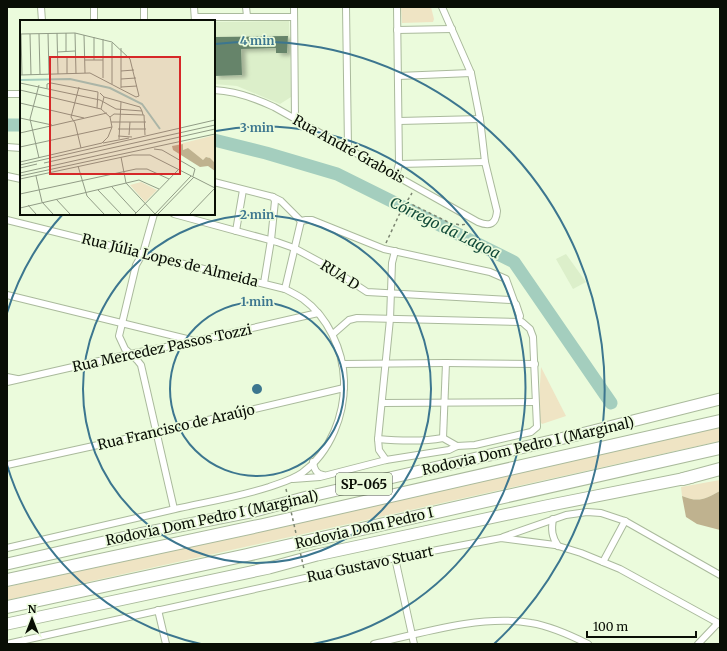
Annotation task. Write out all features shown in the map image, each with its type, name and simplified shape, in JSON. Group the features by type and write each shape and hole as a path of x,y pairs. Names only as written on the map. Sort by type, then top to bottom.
{"highway":[{"name":"Rodovia Dom Pedro I (Marginal)","path":"7,564 139,534 255,511 307,497 577,435 720,399"},
{"name":"Rodovia Dom Pedro I","path":"7,580 271,524 720,421"},
{"name":"Rodovia Dom Pedro I","path":"7,607 247,555 338,533 720,448"},
{"path":"7,624 269,568 317,555 720,470"}],"street":[{"path":"41,7 42,20"},
{"path":"94,7 94,20"},
{"path":"144,7 144,20"},
{"path":"194,7 195,19 247,16 294,17"},
{"path":"246,7 247,16"},
{"path":"294,7 296,119"},
{"path":"346,7 348,148"},
{"path":"396,175 399,164 397,7"},
{"path":"442,7 470,73 480,119 485,162 496,205 496,218 494,222 490,225 484,225 478,222"},
{"path":"397,30 452,29"},
{"path":"398,76 470,73"},
{"name":"Rua André Grabois","path":"215,90 224,90 251,96 296,119 478,222"},
{"path":"7,94 20,94"},
{"path":"399,121 480,119"},
{"path":"7,147 20,148"},
{"path":"399,164 485,162"},
{"path":"7,176 20,179"},
{"path":"215,182 281,200 301,221"},
{"path":"236,231 243,190"},
{"path":"264,283 275,202 273,197"},
{"path":"154,215 143,253 136,265 120,331 120,340 124,349 141,365 174,509"},
{"name":"RUA D","path":"178,215 271,240 294,248 330,267 366,292 514,301"},
{"name":"Rua Júlia Lopes de Almeida","path":"7,220 264,283 284,289 304,300 318,313 333,334 342,364 344,388 342,408 326,446 303,472 291,479"},
{"path":"301,221 312,220 384,249 490,272 501,276 506,279 520,316 518,322"},
{"path":"284,289 301,221"},
{"path":"386,460 379,450 378,439 390,319 392,263 395,251"},
{"path":"7,295 196,341"},
{"name":"Rua Mercedez Passos Tozzi","path":"7,382 318,313"},
{"path":"7,548 249,493 291,479 326,475 386,460 448,450 457,446 475,444 535,430 537,427 533,337 530,329 522,322 353,318 333,334"},
{"path":"443,438 446,363"},
{"path":"342,364 535,364"},
{"path":"7,377 19,380"},
{"name":"Rua Francisco de Araújo","path":"7,465 157,432 344,388"},
{"path":"382,403 535,402"},
{"path":"378,439 400,441 433,440 443,438 457,446"},
{"path":"313,462 315,470 318,473 326,475"},
{"path":"501,538 566,515 587,512 607,514 625,521 720,575"},
{"path":"553,519 551,526 552,534 558,546"},
{"path":"603,562 625,521"},
{"name":"Rua Gustavo Stuart","path":"7,644 395,558 501,538 558,546 581,552 620,569 719,624"},
{"path":"395,558 414,644"},
{"path":"158,610 166,644"},
{"path":"374,644 469,624 494,621 519,621 541,625 562,632 588,644"},
{"path":"698,644 719,624"}],"path":[{"path":"384,249 399,215 417,187"},
{"path":"406,203 448,222 460,225 478,222"},
{"path":"286,489 304,569"}],"shaded area":[{"path":"401,7 431,7 434,19 433,22 402,23"},
{"path":"289,21 291,97 280,104 237,86 215,84 215,22"},
{"path":"566,254 586,282 573,289 556,259"},
{"path":"541,367 566,416 542,424 538,419"},
{"path":"720,427 720,441 7,600 7,587"},
{"path":"720,480 720,491 706,498 698,500 682,496 681,487"},
{"path":"720,491 720,530 697,524 686,517 682,496 698,500"}],"building":[{"path":"288,36 287,53 276,53 276,48 241,49 242,75 215,76 215,37"}],"waterway":[{"name":"Córrego da Lagoa","path":"7,125 20,125"},
{"name":"Córrego da Lagoa","path":"215,140 266,153 337,174 514,262 611,403"}]}
